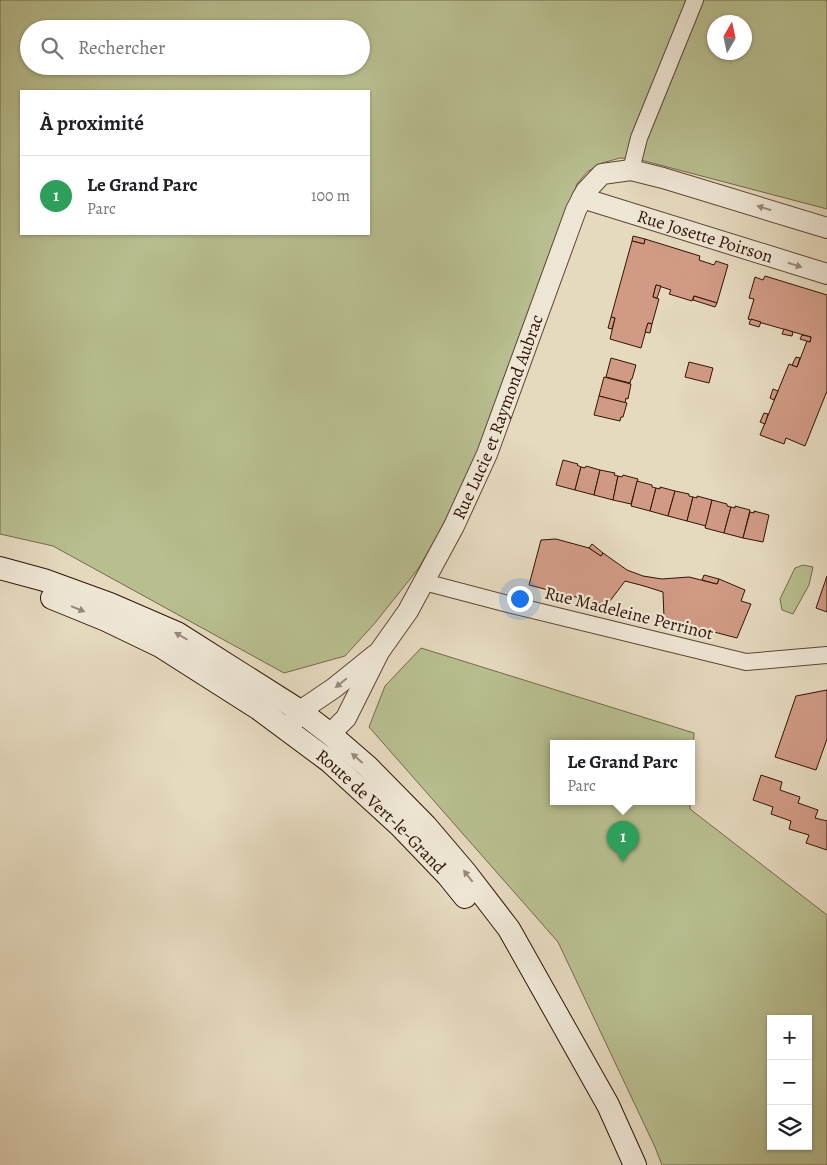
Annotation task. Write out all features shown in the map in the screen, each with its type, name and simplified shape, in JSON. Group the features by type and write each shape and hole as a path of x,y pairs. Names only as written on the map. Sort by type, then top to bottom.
{"main road":[{"name":"Route de Vert-le-Grand","path":"0,568 44,580 110,604 177,633 296,722 329,761 400,826 448,876 498,937 561,1020"},
{"name":"Route de Vert-le-Grand","path":"0,578 106,620 160,646 259,709 296,722 316,732 330,734 367,766 420,820 466,873 509,929 608,1105 635,1165"}],"street":[{"path":"695,0 639,138 631,170 827,228"},
{"name":"Rue Lucie et Raymond Aubrac","path":"330,734 346,718 378,652 408,611 454,526 487,454 582,198 602,174 631,170"},
{"name":"Rue Josette Poirson","path":"582,198 827,274"},
{"name":"Rue Madeleine Perrinot","path":"424,582 746,662 827,654"},
{"name":"Rue Lucie et Raymond Aubrac","path":"296,722 378,652"}],"green space":[{"path":"0,0 827,0 827,209 637,159 620,158 602,163 587,172 577,184 476,456 440,531 418,569 375,623 345,656 284,673 53,546 0,534"},
{"path":"803,565 813,567 809,585 793,614 782,610 780,599 795,568"},
{"path":"421,648 694,733 694,740 550,740 550,805 690,805 690,809 827,915 827,1165 662,1165 558,942 369,727 385,686"}],"building":[{"path":"633,236 645,239 644,244 632,241"},
{"path":"645,239 700,256 699,260 714,265 716,261 728,265 717,303 694,296 692,301 669,294 671,290 656,285 653,297 659,299 652,324 648,323 641,348 610,339 615,318 611,317 632,241 644,244"},
{"path":"765,276 827,295 827,391 805,446 786,438 784,444 760,435 789,364 797,367 807,341 810,342 811,337 748,319 754,299 749,298 755,277 763,280"},
{"path":"656,285 661,286 657,298 653,297"},
{"path":"694,296 717,303 715,307 693,300"},
{"path":"611,317 615,318 612,329 608,328"},
{"path":"751,319 761,322 759,327 749,324"},
{"path":"648,323 652,324 650,333 645,332"},
{"path":"784,329 793,332 792,336 782,334"},
{"path":"802,335 811,337 810,342 800,339"},
{"path":"796,357 800,358 797,367 792,365"},
{"path":"611,358 636,365 630,383 606,377"},
{"path":"689,362 713,368 709,383 685,377"},
{"path":"604,377 631,384 628,399 626,398 625,403 599,396"},
{"path":"773,389 778,391 774,400 770,398"},
{"path":"599,396 627,403 620,421 594,415"},
{"path":"764,413 768,414 765,424 760,422"},
{"path":"563,460 578,464 581,467 575,490 556,485"},
{"path":"586,466 600,470 594,495 575,490 581,467 585,468"},
{"path":"600,470 615,473 614,475 618,476 613,500 594,495"},
{"path":"623,475 638,479 631,504 613,500 618,476 622,477"},
{"path":"637,481 656,488 650,511 631,506"},
{"path":"660,487 675,491 668,516 650,511 656,488 660,489"},
{"path":"675,491 689,494 689,496 693,497 687,521 668,516"},
{"path":"697,496 712,500 706,526 687,521 693,497 697,498"},
{"path":"712,500 731,507 724,533 705,528"},
{"path":"735,506 750,510 743,538 724,533 731,507 735,508"},
{"path":"754,511 769,515 763,542 743,538 750,512 754,513"},
{"path":"556,539 589,548 601,556 603,553 627,570 643,576 662,579 689,577 717,584 719,579 745,590 741,601 751,604 737,638 664,619 663,592 625,581 607,605 529,585 541,540"},
{"path":"592,544 603,553 601,556 589,548"},
{"path":"704,575 719,579 717,584 702,580"},
{"path":"827,576 827,612 816,608"},
{"path":"827,690 827,739 816,770 775,757 796,696"},
{"path":"761,775 782,782 780,790 800,797 798,803 818,810 815,818 827,821 827,850 806,843 809,835 789,829 791,821 771,814 773,807 753,800"}],"place":[{"name":"Le Grand Parc","path":"623,862"}]}
